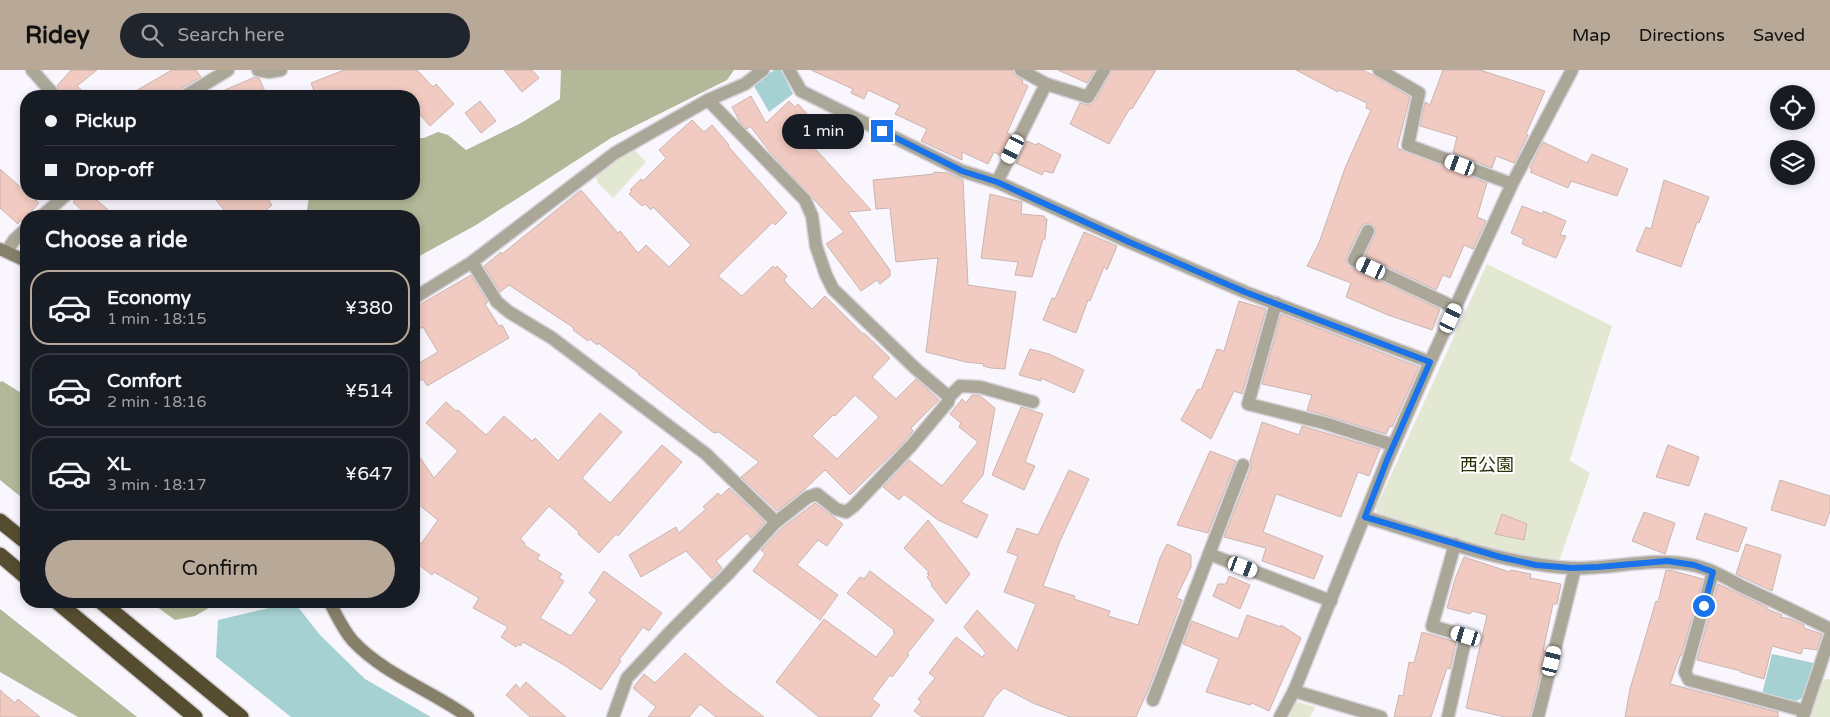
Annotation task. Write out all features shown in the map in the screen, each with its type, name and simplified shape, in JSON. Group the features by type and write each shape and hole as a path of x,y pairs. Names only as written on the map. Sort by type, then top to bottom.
{"highway":[{"path":"0,521 20,537"},
{"path":"0,555 20,572"},
{"path":"64,608 195,717"},
{"path":"109,608 242,717"}],"street":[{"path":"32,70 50,90"},
{"path":"195,90 228,70"},
{"path":"258,70 269,72 280,70"},
{"path":"420,294 472,262 615,153 708,100 745,84 763,70"},
{"path":"789,70 801,91 962,171 997,182 1245,292 1430,362"},
{"path":"1021,70 1046,84 1088,96 1104,70"},
{"path":"1379,70 1418,93 1408,145 1512,184"},
{"path":"1280,717 1294,691 1393,445 1430,362 1512,184 1572,70"},
{"path":"997,182 1046,84"},
{"path":"708,100 805,200 812,216 816,246 826,275 833,288 916,369 949,397"},
{"path":"49,210 60,200"},
{"path":"1368,231 1354,260 1456,308"},
{"path":"20,234 3,250 20,258"},
{"path":"472,262 497,302 552,338 706,454 776,522"},
{"path":"1276,303 1248,404 1324,422 1393,445"},
{"path":"612,717 627,678 776,522 808,497 817,494 836,509 846,512 912,446 948,402 949,397 960,386 980,387 1033,402"},
{"path":"1153,700 1243,465"},
{"path":"1365,517 1500,557 1536,565 1575,568 1667,561 1694,565 1713,572 1830,629"},
{"path":"1448,717 1466,636 1432,626 1455,544"},
{"path":"1209,554 1330,601"},
{"path":"1538,717 1575,568"},
{"path":"1713,572 1685,672 1689,680 1804,714 1824,672 1830,636"},
{"path":"333,608 352,640 376,662 452,705 468,717"},
{"path":"1294,691 1381,717"}],"green space":[{"path":"561,70 734,70 727,80 611,138 476,225 420,256 420,210 307,210 309,200 420,200 420,138 438,132 448,135 466,150 521,123 560,99"},
{"path":"633,148 646,162 613,198 598,183 596,176"},
{"name":"西公園","path":"1487,264 1612,326 1569,460 1590,473 1558,564 1527,561 1378,516 1376,508"},
{"path":"2,381 20,392 20,496 0,480 0,382"},
{"path":"159,608 209,608 195,616 175,620"},
{"path":"0,609 137,717 78,717 0,672"},
{"path":"1826,679 1830,679 1830,717 1810,717 1820,684"},
{"path":"1298,702 1315,707 1310,717 1288,717 1292,706"}],"water":[{"path":"774,70 781,70 793,94 769,112 754,86"},
{"path":"269,608 299,608 320,635 365,679 431,717 291,717 216,657 218,620"},
{"path":"1772,654 1814,663 1804,697 1796,701 1762,694"}],"building":[{"path":"71,70 97,70 77,86 81,90 60,90 57,86"},
{"path":"172,70 196,70 201,77 180,90 137,90"},
{"path":"344,70 417,70 433,87 436,84 454,104 430,126 420,115 420,90 314,90 311,83"},
{"path":"504,70 532,70 539,78 522,92"},
{"path":"811,70 1013,70 1014,75 1023,80 1022,83 1028,86 1007,133 1011,135 1001,156 994,152 988,164 962,152 962,160 921,141 927,129 895,114 900,105 868,90 864,99 851,93 853,89"},
{"path":"1058,70 1095,70 1087,83"},
{"path":"1112,70 1156,70 1132,109 1130,108 1109,144 1070,124 1080,103 1089,105 1095,101"},
{"path":"1296,70 1363,70 1373,75 1410,97 1397,148 1487,183 1477,217 1486,221 1473,249 1464,245 1450,278 1443,275 1436,290 1365,256 1375,234 1375,227 1371,224 1364,224 1361,227 1347,256 1346,261 1351,267 1440,309 1432,330 1388,315 1346,297 1351,283 1307,266 1319,243 1345,168 1371,110 1366,108 1367,103 1339,90 1338,92"},
{"path":"1443,70 1480,70 1545,91 1526,134 1528,135 1514,163 1496,156 1492,168 1453,153 1457,137 1420,126 1425,102 1430,105"},
{"path":"255,77 259,78 264,90 225,90"},
{"path":"751,96 766,123 789,101 795,107 798,104 810,117 798,130 871,210 848,212 890,270 890,276 880,284 877,280 861,291 826,244 844,232 770,152 750,126 747,129 740,122 732,107"},
{"path":"480,101 496,121 481,133 465,113"},
{"path":"692,120 704,132 712,125 787,213 775,225 773,222 718,276 742,296 773,266 775,268 777,266 787,276 784,280 787,284 812,309 825,296 890,358 872,377 896,399 916,379 939,400 911,428 913,431 905,441 850,495 825,470 777,511 741,477 759,462 719,432 714,433 598,343 597,345 590,339 588,341 573,330 574,328 509,285 500,292 484,266 501,252 502,254 581,190 638,253 646,245 669,267 691,245 653,207 651,210 645,204 642,206 629,194 632,191 630,190 641,179 643,181 666,158 659,150","holes":["855,395 879,417 837,459 812,436"]},
{"path":"1027,141 1036,145 1038,143 1061,155 1053,173 1044,171 1042,175 1016,163"},
{"path":"1543,142 1587,163 1592,154 1628,169 1617,196 1571,181 1568,188 1530,172 1532,169 1530,168"},
{"path":"0,169 20,187 20,200 36,200 39,203 33,210 20,210 20,221 18,224 0,208"},
{"path":"934,172 948,173 963,180 968,285 1016,292 1005,369 991,368 983,366 984,364 966,362 926,352 938,258 896,262 890,208 876,209 873,180 934,174"},
{"path":"1664,180 1709,197 1699,223 1697,222 1681,267 1636,251 1646,227 1651,229"},
{"path":"990,194 1022,202 1021,214 1044,216 1047,219 1045,239 1043,239 1032,277 1015,275 1018,262 981,258"},
{"path":"75,200 97,200 108,210 82,210 73,202"},
{"path":"216,200 269,200 272,205 268,210 224,210"},
{"path":"1522,206 1543,214 1543,211 1566,221 1560,235 1566,236 1556,258 1522,244 1524,239 1511,233"},
{"path":"1084,232 1117,246 1107,270 1104,267 1090,301 1088,300 1076,333 1043,320 1052,298 1055,299"},
{"path":"471,275 488,302 485,304 499,326 502,325 509,338 427,386 423,379 420,381 420,362 438,352 423,327 420,329 420,305"},
{"path":"1239,301 1266,309 1242,394 1234,391 1211,439 1181,420 1198,389 1201,390 1217,349 1224,351"},
{"path":"1281,314 1419,367 1392,427 1390,426 1386,434 1307,410 1312,395 1262,384"},
{"path":"1030,349 1049,354 1084,370 1074,393 1041,378 1041,381 1019,375"},
{"path":"972,395 979,395 995,408 983,475 961,502 988,515 977,538 938,520 904,494 899,500 883,487 909,460 942,486 978,442 959,427 961,423 950,414 962,399 966,403"},
{"path":"446,402 486,435 504,416 532,441 535,438 558,461 600,413 622,432 582,478 610,503 662,445 682,462 618,536 616,534 599,553 578,534 579,532 549,506 520,539 525,543 524,545 540,555 537,559 562,574 559,578 564,581 540,618 571,636 597,600 589,593 604,571 662,613 649,631 643,627 619,660 621,661 601,690 564,665 523,642 520,646 518,644 516,647 501,637 508,627 473,608 479,598 434,572 432,575 420,566 420,543 438,520 420,506 420,458 434,478 458,451 426,423"},
{"path":"1021,407 1043,414 1025,462 1035,466 1024,490 992,475"},
{"path":"1262,422 1299,435 1302,426 1380,449 1369,476 1358,472 1341,517 1276,494 1263,532 1323,556 1314,579 1262,561 1266,548 1224,537 1251,468 1250,461"},
{"path":"1668,445 1699,457 1689,486 1656,477"},
{"path":"1210,451 1236,461 1208,533 1177,525"},
{"path":"1069,470 1089,479 1060,541 1043,586 1075,596 1074,599 1110,611 1108,616 1138,625 1160,558 1167,544 1191,555 1191,567 1176,598 1182,600 1136,717 1070,717 1035,704 1004,688 994,698 983,717 922,717 914,711 921,702 918,699 935,678 929,673 956,637 982,657 986,653 964,627 977,610 1017,651 1036,604 1004,592 1018,556 1007,552 1017,528 1038,535"},
{"path":"1780,480 1830,496 1830,511 1825,526 1771,510"},
{"path":"729,488 765,522 751,538 747,533 716,561 722,568 712,579 686,551 641,577 629,555 676,527 679,533 706,509 703,507 718,493 721,496"},
{"path":"815,503 843,524 827,546 818,540 797,565 838,595 820,620 753,571 765,554 761,550 782,528"},
{"path":"1644,512 1675,523 1665,554 1632,541"},
{"path":"1705,513 1747,528 1738,552 1696,539"},
{"path":"1502,514 1527,524 1524,540 1495,534"},
{"path":"928,520 970,574 946,604 931,585 927,577 929,572 904,548"},
{"path":"1746,544 1781,555 1772,591 1736,574"},
{"path":"1464,557 1510,572 1511,570 1531,574 1530,578 1561,584 1557,604 1553,604 1543,651 1546,651 1530,717 1505,717 1466,708 1487,615 1472,611 1470,614 1447,608 1455,579"},
{"path":"1666,570 1703,579 1681,656 1670,684 1778,712 1778,717 1625,717 1630,689 1656,601 1658,602"},
{"path":"870,571 934,620 907,654 909,655 892,677 890,675 872,699 880,705 871,717 819,717 776,682 824,619 876,657 895,633 893,632 894,630 847,593 860,577 864,579"},
{"path":"1229,576 1250,585 1240,609 1213,596 1218,584 1226,584"},
{"path":"1718,584 1767,607 1767,609 1782,615 1781,617 1791,619 1804,625 1804,628 1822,634 1817,650 1803,648 1801,654 1772,646 1764,679 1697,660"},
{"path":"1247,615 1281,627 1281,625 1301,638 1269,711 1252,703 1250,705 1206,692 1219,659 1183,644 1192,621 1238,639"},
{"path":"1422,632 1456,642 1450,669 1447,668 1431,717 1394,717 1399,695 1403,696 1409,662 1414,663"},
{"path":"685,653 764,717 716,717 700,704 689,717 648,717 656,707 633,688 644,674 655,683"},
{"path":"526,682 566,717 530,717 506,695 516,684 520,689"},
{"path":"0,690 15,703 18,699 40,717 0,717"}],"route":[{"path":"882,131 962,171 997,182 1245,292 1430,362 1387,460 1365,517 1500,557 1536,565 1572,568 1667,561 1694,565 1713,572 1704,606"}]}
